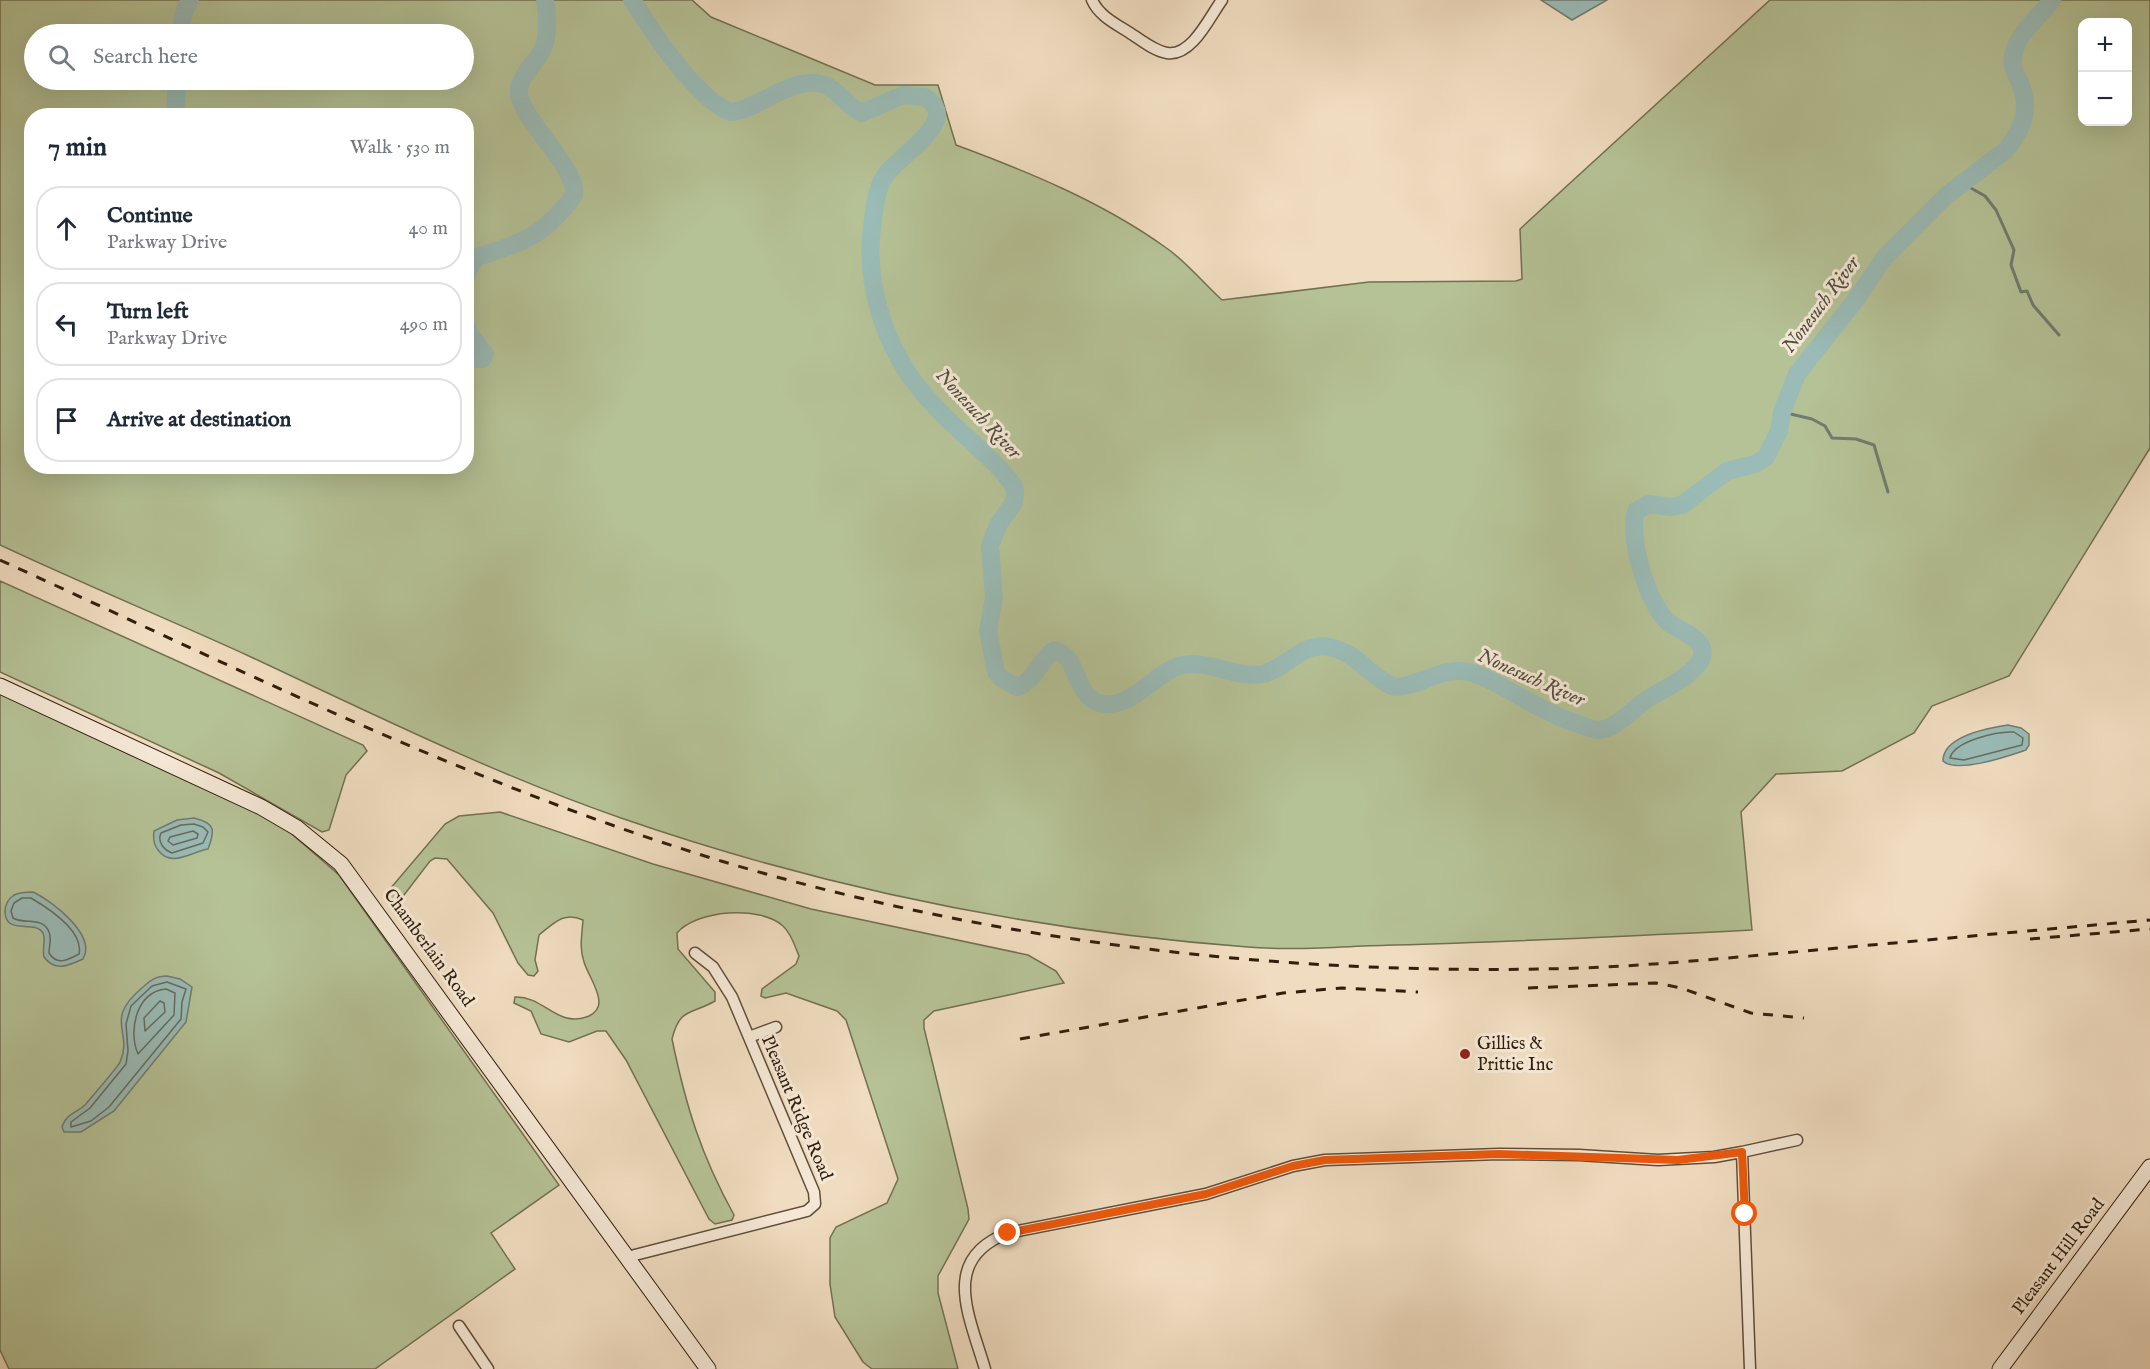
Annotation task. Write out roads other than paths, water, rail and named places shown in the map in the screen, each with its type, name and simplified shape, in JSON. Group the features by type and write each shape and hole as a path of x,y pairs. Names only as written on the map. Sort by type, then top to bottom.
{"street":[{"path":"1092,0 1101,15 1156,50 1171,54 1194,40 1222,0"},
{"name":"Chamberlain Road","path":"0,686 261,807 297,828 328,852 372,904 708,1369"},
{"name":"Pleasant Ridge Road","path":"627,1257 702,1241 807,1211 815,1204 814,1192 724,981 708,962 695,953"},
{"path":"749,1037 776,1027"},
{"path":"985,1369 965,1298 964,1280 970,1261 982,1246 1008,1233 1206,1194 1293,1166 1325,1160 1499,1154 1678,1160 1742,1152 1797,1140"},
{"path":"1742,1152 1750,1369"},
{"name":"Pleasant Hill Road","path":"2000,1369 2150,1167"},
{"path":"459,1326 488,1369"}],"water":[{"path":"1541,0 1607,0 1572,20"},
{"path":"2008,725 2021,728 2029,734 2029,745 2026,750 1971,765 1950,765 1943,761 1945,752 1958,739 1989,728"},
{"path":"194,818 206,822 212,829 208,849 175,858 163,855 155,845 154,831 177,820"},
{"path":"33,892 61,911 78,930 84,940 86,950 83,959 62,966 53,965 44,957 44,938 39,929 15,926 7,919 5,909 10,898 19,893"},
{"path":"167,976 180,979 192,987 186,1022 114,1111 81,1132 64,1132 62,1127 66,1120 85,1105 120,1062 124,1042 121,1017 124,1009 149,982"}],"waterway":[{"name":"Nonesuch River","path":"182,24 184,12 190,0"},
{"name":"Nonesuch River","path":"474,261 478,257 521,242 543,229 574,195 569,174 525,110 520,99 519,92 523,78 541,53 546,40 545,0"},
{"name":"Nonesuch River","path":"632,0 676,63 690,79 704,94 731,112 755,105 789,88 813,83 825,85 835,91 862,113 903,95 924,97 935,106 937,117 932,128 889,170 880,185 872,228 871,269 885,329 915,383 1014,486 1014,502 998,525 990,546 994,598 988,631 996,672 1001,678 1017,687 1023,684 1033,676 1054,650 1068,660 1080,684 1091,699 1099,703 1110,704 1131,697 1167,671 1186,664 1197,664 1251,675 1262,674 1310,648 1319,646 1340,650 1394,687 1413,684 1449,672 1459,671 1479,675 1558,716 1597,730 1611,727 1645,701 1685,676 1700,662 1703,654 1698,642 1668,622 1653,600 1637,553 1634,522 1636,511 1649,504 1671,507 1682,505 1727,471 1755,464 1766,457 1779,431 1782,412 1797,374 1854,302 1885,257 1947,195 2006,150 2017,134 2021,126 2025,102 2013,67 2015,49 2023,34 2052,0"},
{"name":"Nonesuch River","path":"175,108 176,90"},
{"path":"1962,183 1985,196 1996,210 2014,250 2011,265 2021,292 2027,291 2033,305 2059,335"},
{"name":"Nonesuch River","path":"474,340 485,354 482,359 474,358"},
{"path":"1782,412 1812,419 1825,426 1832,438 1856,439 1874,445 1888,492"}],"railway":[{"path":"0,560 266,683 445,761 628,831 721,861 826,890 932,914 1039,934 1147,949 1256,960 1365,967 1582,968 1670,963 2150,920"},
{"path":"2030,939 2150,929"},
{"path":"1528,988 1656,983 1681,988 1751,1013 1804,1018"},
{"path":"1020,1039 1283,993 1342,988 1418,992"}],"place":[{"name":"Gillies & Prittie Inc","path":"1465,1054"}]}
